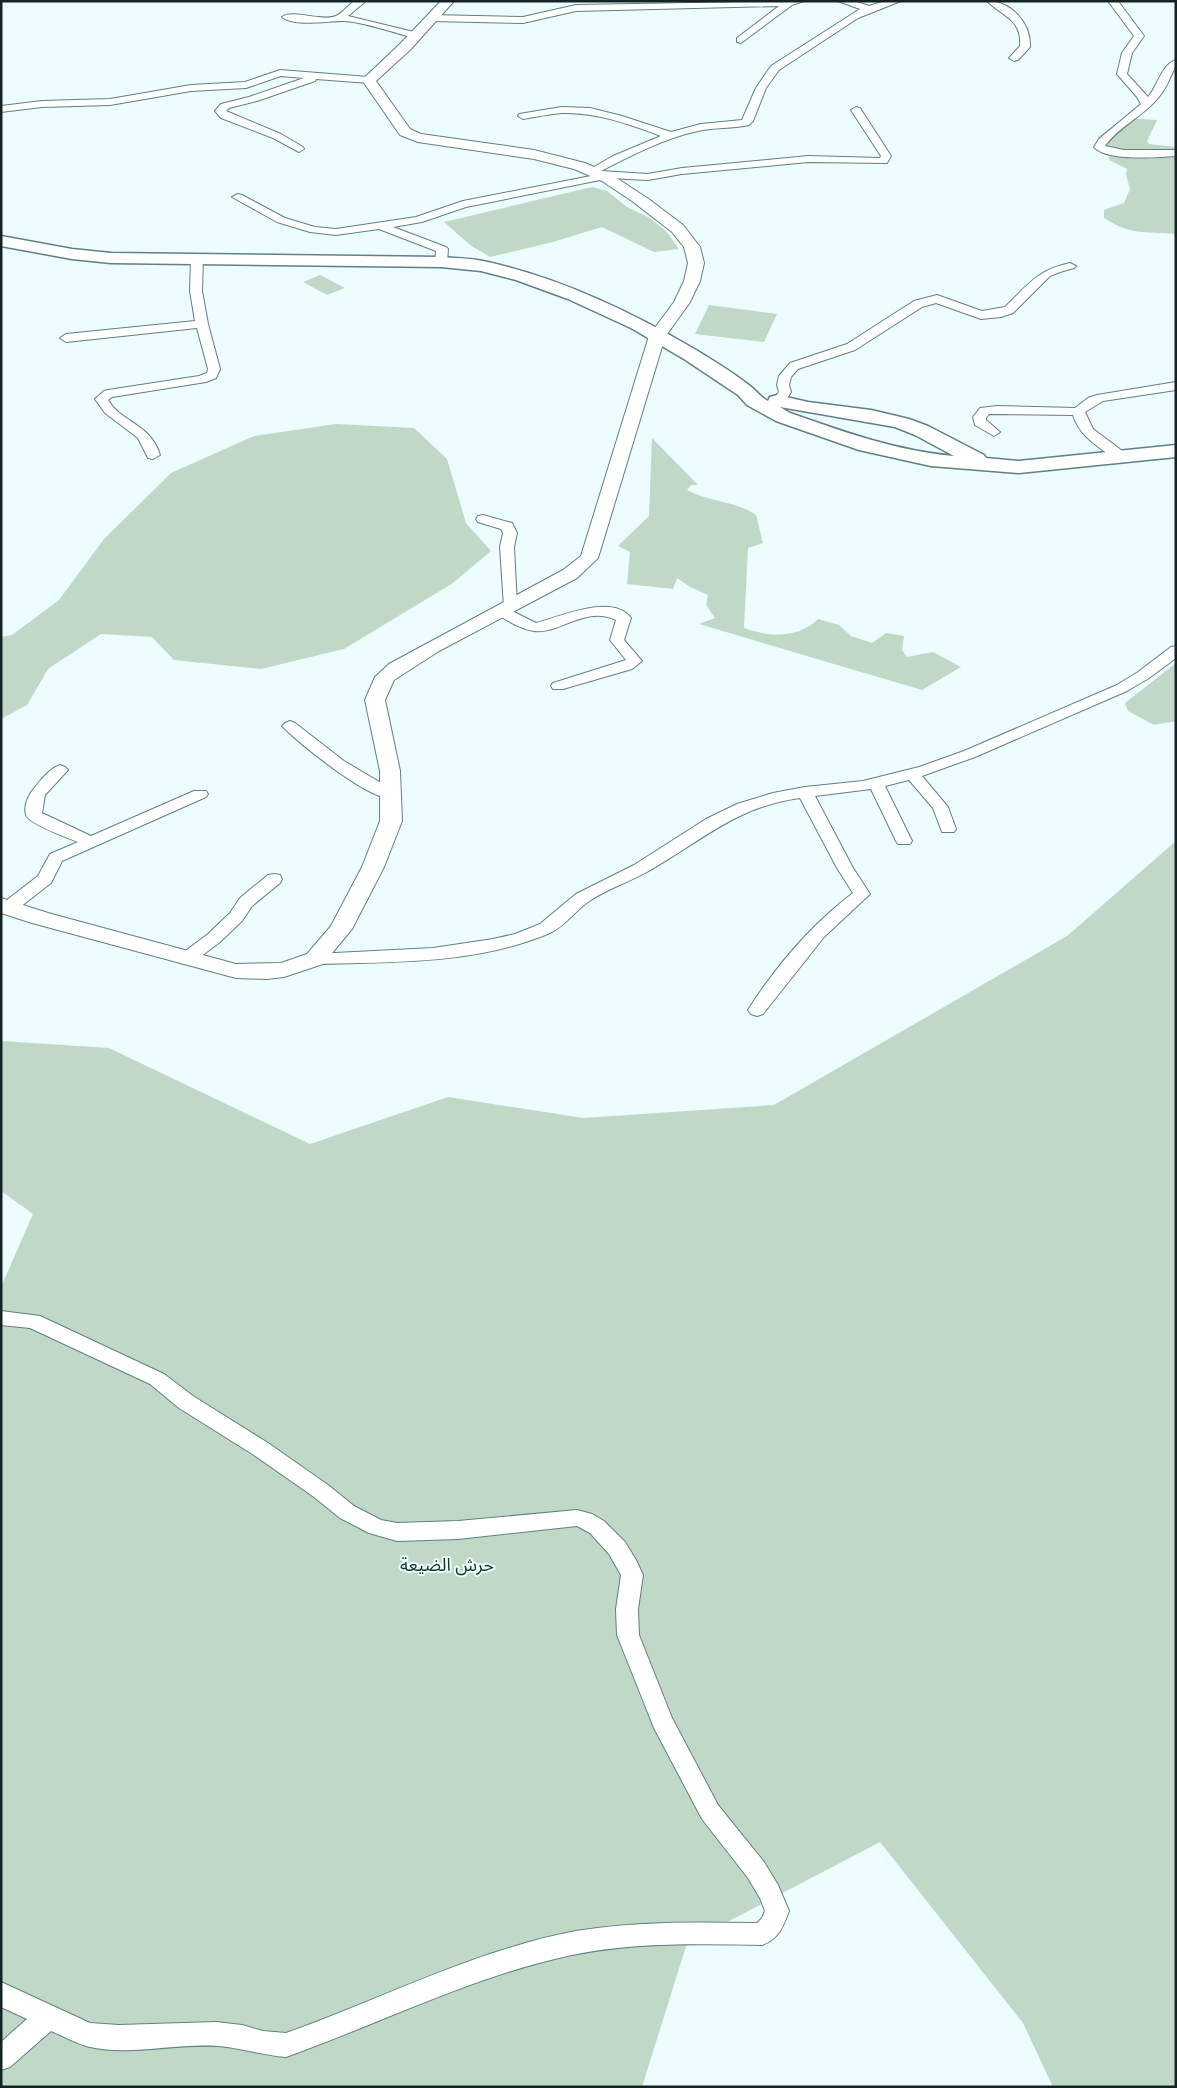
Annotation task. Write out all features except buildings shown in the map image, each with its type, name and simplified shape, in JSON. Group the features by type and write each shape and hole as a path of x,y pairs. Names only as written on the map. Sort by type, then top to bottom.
{"main road":[{"path":"1,240 97,257 441,262 481,266 574,294 691,355 745,391 754,401 782,408 900,422 926,432 951,447 990,464"},
{"path":"782,408 841,439 906,456 965,464 1037,466 1176,451"}],"street":[{"path":"345,18 342,15 344,12 361,1"},
{"path":"1,109 42,104 100,104 182,89 246,85 280,73 369,80 406,46 414,35 448,1"},
{"path":"432,18 523,20 576,8 788,4 799,1"},
{"path":"843,1 869,9"},
{"path":"238,198 281,220 314,230 336,232 418,220 463,204 599,174 672,136 696,127 745,123 748,121 761,88 775,68 821,37 869,9 896,1"},
{"path":"992,1 1016,18 1026,32 1025,47 1014,58"},
{"path":"1113,1 1139,36 1127,53 1122,74 1142,96 1146,105"},
{"path":"741,40 788,4"},
{"path":"287,17 313,20 345,18 414,35"},
{"path":"1176,63 1168,69 1164,76 1164,84 1146,105 1103,141 1099,147 1116,152 1176,153"},
{"path":"299,149 277,136 224,116 220,110 225,106 253,99 316,77"},
{"path":"369,80 405,132 410,135 537,156 599,174 648,177 799,160 883,161 886,156 856,110"},
{"path":"523,116 562,110 577,110 639,124 672,136"},
{"path":"5,906 40,918 236,971 267,972 284,970 310,962 341,929 373,867 391,821 390,771 375,700 385,677 396,668 432,647 570,574 589,558 657,336 676,312 693,276 696,264 694,254 681,230 599,174"},
{"path":"628,192 648,177"},
{"path":"378,225 442,249 441,262"},
{"path":"152,455 152,447 143,435 110,411 101,400 108,394 202,379 212,375 214,369 202,324 196,291 197,258"},
{"path":"782,408 785,376 794,366 851,347 918,304 937,299 981,315 1001,314 1010,310 1046,274 1056,269 1070,266"},
{"path":"66,338 202,324"},
{"path":"994,432 980,422 980,417 985,411 996,409 1058,413 1078,411 1092,401 1101,398 1176,386"},
{"path":"1078,411 1081,424 1120,456"},
{"path":"483,519 507,526 510,533 506,547 505,608"},
{"path":"505,608 526,625 536,627 598,611 611,612 624,618 618,640 635,660 627,666 558,686"},
{"path":"315,958 460,950 530,934 550,926 582,898 639,870 712,823 757,802 805,792 876,784 912,774 1000,742 1124,687 1148,672 1176,650"},
{"path":"290,726 325,757 366,784 392,796"},
{"path":"60,770 35,796 33,805 34,815 91,842"},
{"path":"912,774 940,807 948,829"},
{"path":"876,784 904,841"},
{"path":"758,1010 803,948 846,905 862,894 840,860 805,792"},
{"path":"5,906 45,879 56,858 200,794"},
{"path":"186,959 228,925 246,902 274,879"},
{"path":"1,1318 33,1321 157,1379 186,1402 261,1449 321,1491 347,1512 376,1527 397,1532 458,1530 577,1518 597,1527 617,1548 632,1575 627,1609 628,1635 662,1721 710,1812 756,1870 770,1893 777,1911 772,1925 762,1934 652,1933 624,1935 573,1943 535,1952 437,1984 286,2045 263,2043 242,2037 216,2034 103,2037 76,2030 1,1994"},
{"path":"1,2058 48,2017"}],"green space":[{"path":"1124,118 1157,120 1147,141 1149,144 1176,147 1176,234 1131,230 1104,218 1104,210 1124,203 1130,189 1126,174 1127,169 1109,160 1109,154 1096,145 1098,137"},
{"path":"592,187 607,191 627,207 648,217 666,231 679,249 654,252 602,227 553,242 490,257 470,245 444,222"},
{"path":"320,275 345,288 327,295 303,282"},
{"path":"709,305 777,314 764,342 695,334"},
{"path":"336,424 414,428 447,459 466,523 491,551 453,583 344,649 261,669 174,660 152,637 101,634 48,669 27,705 1,719 1,637 12,635 59,600 104,539 171,473 254,436"},
{"path":"652,438 698,485 691,485 687,490 740,507 756,515 763,543 748,548 744,628 763,633 792,633 802,630 818,619 839,625 851,636 872,643 886,633 904,636 902,650 907,657 933,652 961,667 922,690 699,624 715,618 706,605 708,595 690,587 677,578 673,589 627,584 630,552 618,546 649,516"},
{"path":"1176,663 1176,721 1154,725 1128,711 1125,703"},
{"name":"حرش الضيعة","path":"1176,841 1176,2087 1053,2087 1023,2023 880,1842 687,1943 642,2087 1,2087 1,1287 33,1214 1,1191 1,1041 109,1048 310,1144 448,1097 583,1118 774,1105 1067,936"}]}
